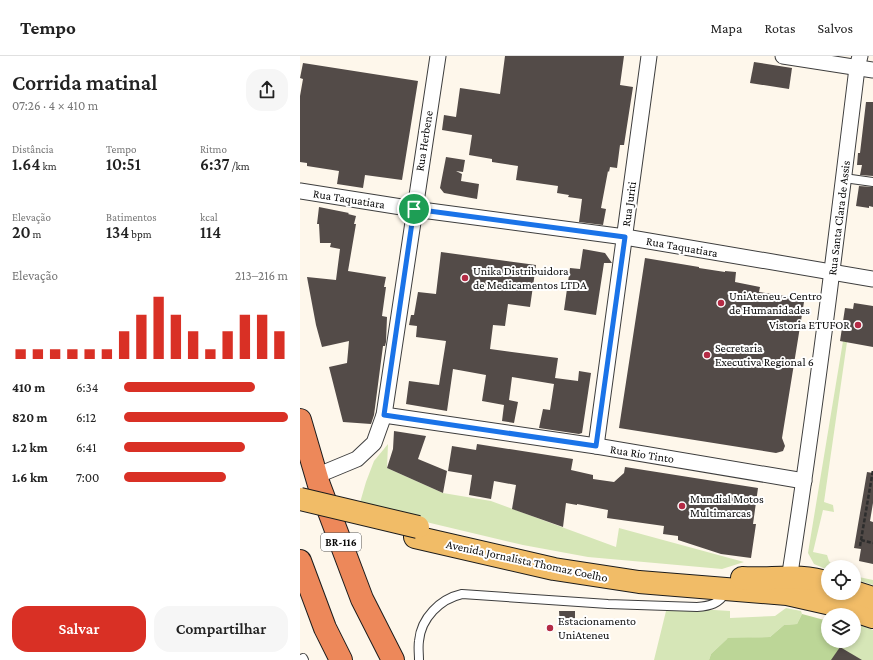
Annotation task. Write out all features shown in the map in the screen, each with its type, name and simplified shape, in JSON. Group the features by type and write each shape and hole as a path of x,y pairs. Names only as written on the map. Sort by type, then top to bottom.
{"highway":[{"name":"BR-116","path":"300,420 316,476 362,599 393,660"},
{"path":"300,562 325,628 341,660"},
{"path":"300,602 325,628"}],"main road":[{"name":"Avenida Jornalista Thomaz Coelho","path":"300,499 554,569 605,578 728,589 788,586 812,579 821,581"},
{"name":"Avenida Jornalista Thomaz Coelho","path":"300,511 527,551 613,568 746,578 788,586 873,617"},
{"path":"861,594 873,598"}],"street":[{"name":"Rua Herbene","path":"316,476 357,459 374,442 384,415 438,56"},
{"name":"Rua Juriti","path":"596,446 649,56"},
{"path":"783,56 859,62 873,70"},
{"name":"Rua Santa Clara de Assis","path":"788,586 804,481 859,62"},
{"name":"Rua Taquatiara","path":"300,191 414,209 625,237 873,279"},
{"name":"Rua Rio Tinto","path":"384,415 596,446 804,481"}],"lane":[{"path":"844,178 873,182"},
{"path":"419,660 419,640 425,621 436,607 452,596 462,594 608,604 697,607 710,606 718,602 728,589"}],"path":[{"path":"860,546 873,470"},
{"path":"861,540 873,543"}],"green space":[{"path":"843,341 847,342 824,502 833,505 834,512 823,510 813,552 827,555 829,560 821,560 821,567 814,564 808,553"},
{"path":"388,444 387,468 443,493 491,501 616,547 619,528 744,562 722,569 588,557 523,545 359,506 374,461"},
{"path":"861,577 873,580 873,585 861,581"},
{"path":"667,607 730,611 730,618 775,616 786,608 801,611 802,614 797,624 784,625 770,637 727,639 711,654 709,660 654,660"},
{"path":"802,614 821,619 821,648 839,648 837,660 709,660 711,654 728,638 770,637 784,625 797,624"},
{"path":"861,626 873,630 873,660 837,660 839,648 861,648"}],"building":[{"path":"505,56 624,56 620,85 633,87 624,145 620,145 617,168 610,167 609,172 608,171 601,208 606,209 603,225 579,222 582,199 568,197 569,195 557,193 558,186 516,180 518,166 492,162 492,159 469,155 472,135 442,130 444,115 456,117 460,88 500,94"},
{"path":"754,62 792,68 789,89 750,83"},
{"path":"303,63 418,81 402,180 365,175 363,188 337,184 339,171 307,166 307,163 300,162 300,96 303,79 300,78"},
{"path":"866,102 873,102 873,176 860,175 862,165 857,165 858,153 860,153"},
{"path":"446,157 465,160 463,172 456,171 462,174 461,181 479,184 477,199 444,193 440,188"},
{"path":"859,186 873,187 873,207 869,206 869,208 856,206"},
{"path":"319,207 349,213 348,214 356,216 348,271 386,277 382,316 387,317 386,342 385,346 383,346 374,415 371,424 343,422 329,367 347,363 349,341 322,347 316,325 307,277 336,280 340,249 330,247 331,243 320,243 319,224 317,224"},
{"path":"583,249 605,253 612,263 604,263 596,315 564,310 570,268 580,269"},
{"path":"441,252 536,265 530,307 508,304 505,326 493,325 490,349 558,358 555,378 578,381 579,371 591,373 582,433 579,434 539,428 543,409 550,410 554,384 512,377 509,400 518,402 514,423 502,421 504,405 482,401 486,375 453,369 447,411 406,404 409,381 439,385 446,341 416,337 417,326 409,325 411,315 414,315 418,292 436,294"},
{"name":"Secretaria Executiva Regional 6","path":"645,258 725,272 736,272 735,282 760,287 759,292 793,297 792,300 804,302 782,438 785,446 783,451 776,453 619,428"},
{"name":"Vistoria ETUFOR","path":"854,303 873,306 873,347 840,341 845,308 853,309"},
{"path":"394,431 426,436 418,459 447,471 443,493 387,468 393,449"},
{"path":"477,444 573,459 571,470 593,475 593,479 614,482 624,473 625,467 758,488 753,524 756,524 751,558 721,554 678,540 678,536 663,534 664,526 607,518 608,510 577,504 566,503 563,527 512,509 516,485 494,481 491,499 469,495 472,475 448,471 452,446 476,450"},
{"path":"867,472 873,473 873,503 870,521 873,522 873,564 859,560 861,549 854,548"},
{"path":"559,611 575,611 575,625 560,625"},
{"path":"839,648 842,648 862,660 831,660"}],"place":[{"name":"Unika Distribuidora de Medicamentos LTDA","path":"465,278"},
{"name":"UniAteneu - Centro de Humanidades","path":"721,303"},
{"name":"Vistoria ETUFOR","path":"858,325"},
{"name":"Secretaria Executiva Regional 6","path":"707,355"},
{"name":"Mundial Motos Multimarcas","path":"682,506"},
{"name":"Estacionamento UniAteneu","path":"550,628"}],"route":[{"path":"414,209 625,237 596,446 384,415 414,209"}]}
